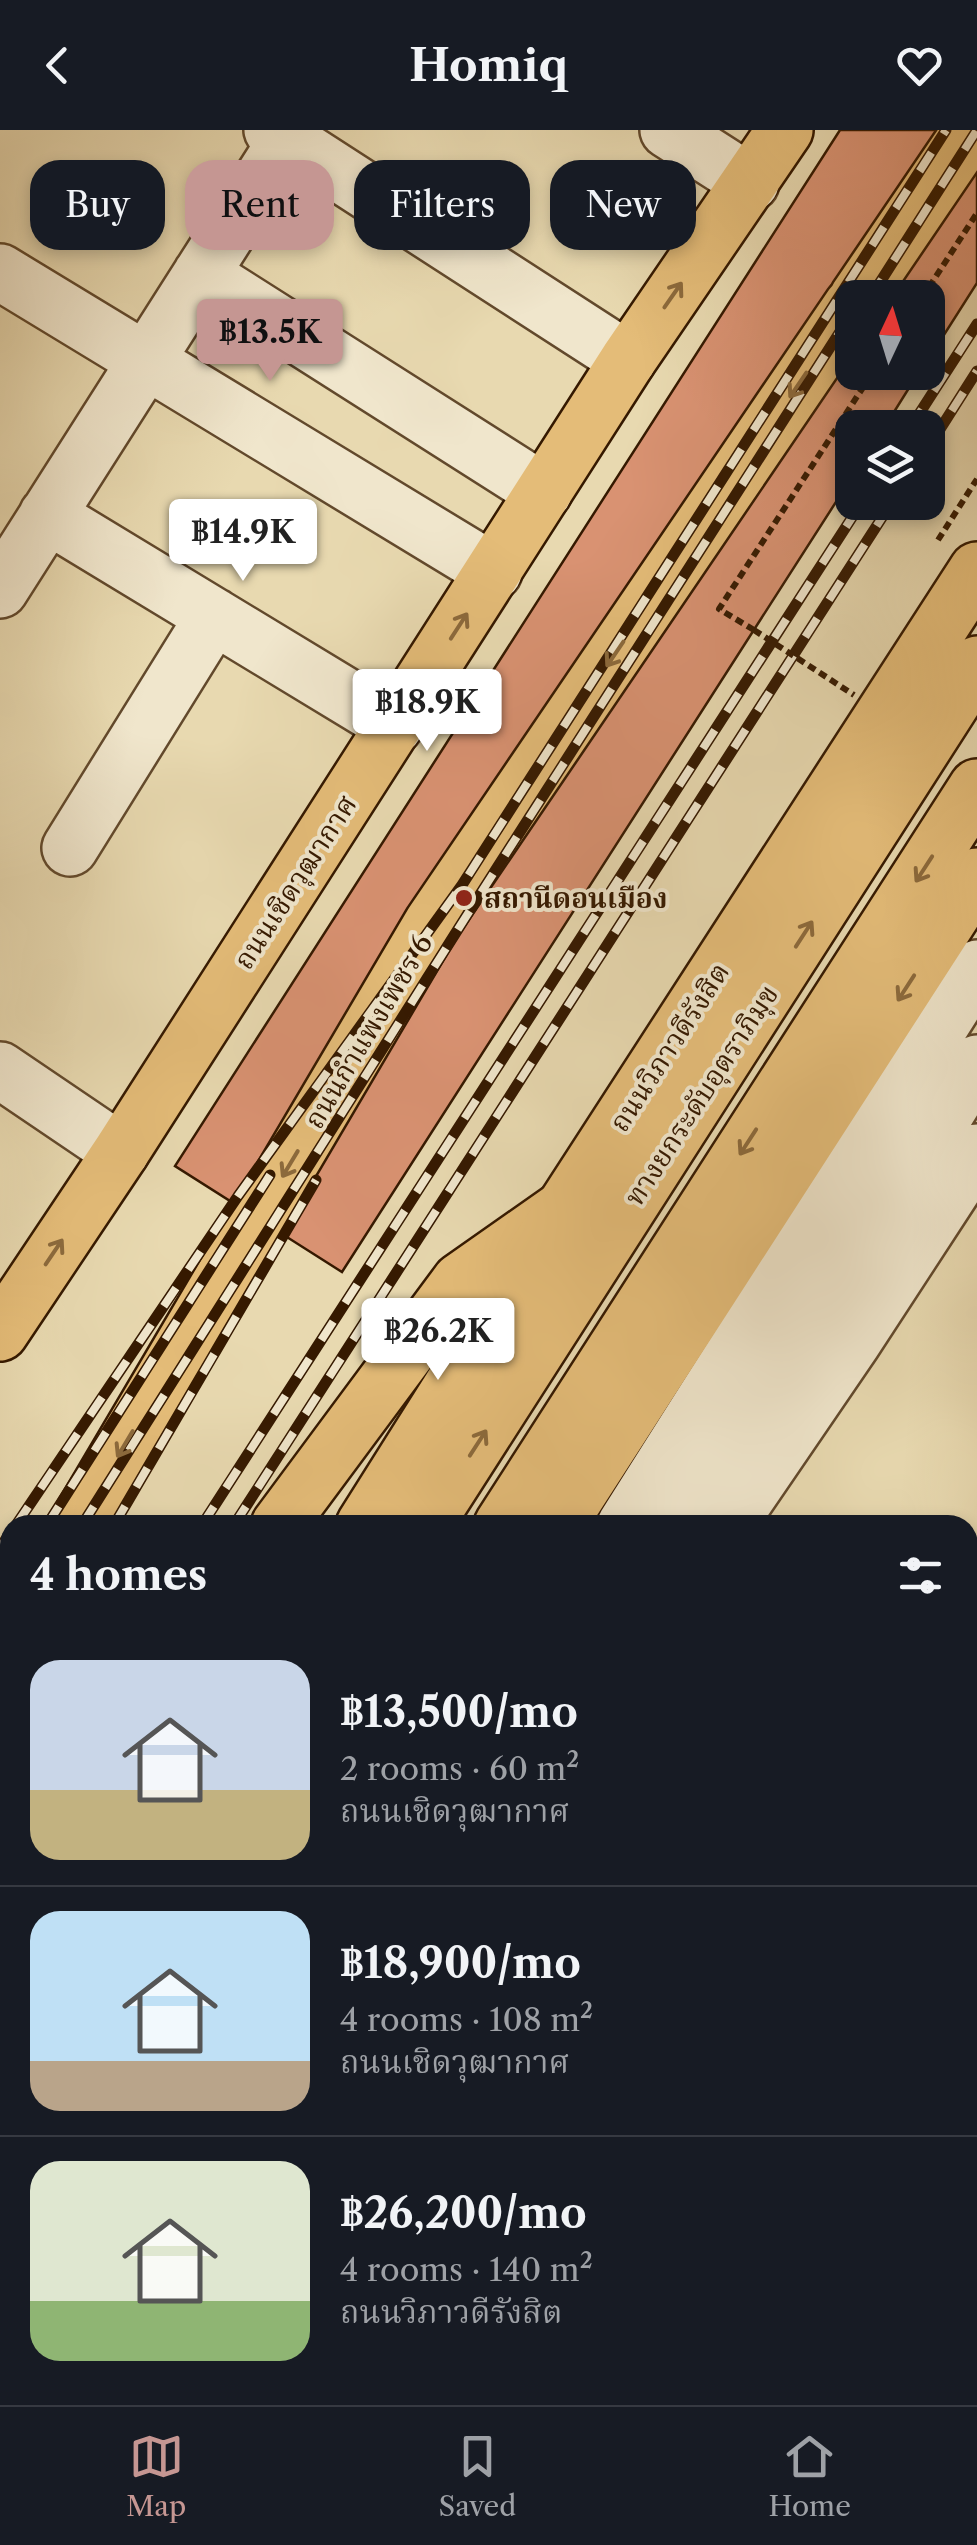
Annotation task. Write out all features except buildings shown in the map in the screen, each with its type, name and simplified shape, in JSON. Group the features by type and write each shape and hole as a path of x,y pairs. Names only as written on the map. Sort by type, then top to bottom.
{"main road":[{"name":"ถนนเชิดวุฒากาศ","path":"0,1333 121,1152 628,360 784,130"},
{"path":"870,280 971,130"},
{"name":"ถนนกำแพงเพชร 6","path":"84,1515 432,923 835,330"},
{"name":"ถนนวิภาวดีรังสิต","path":"370,1515 977,570"},
{"name":"ทางยกระดับอุตราภิมุข","path":"431,1515 977,664"},
{"path":"508,1515 977,787"},
{"path":"564,1515 977,876"},
{"path":"286,1515 460,1281 564,1208"}],"street":[{"path":"668,130 751,183"},
{"path":"0,590 201,274 284,133 628,360"},
{"path":"0,272 494,572"},
{"path":"201,274 544,492"},
{"path":"47,515 395,726"},
{"path":"70,848 214,616"},
{"path":"631,1515 977,968"},
{"path":"682,1515 888,1208 977,1062"},
{"path":"0,1070 121,1152"},
{"path":"735,1515 854,1342 977,1152"}],"path":[{"path":"934,280 977,213"},
{"path":"854,695 719,609 861,390"},
{"path":"960,506 977,479"}],"railway":[{"path":"23,1515 238,1196 462,885 946,130"},
{"path":"881,280 977,130"},
{"path":"922,410 977,324"},
{"path":"88,1515 835,340"},
{"path":"945,421 977,371"},
{"path":"208,1515 850,520"},
{"path":"240,1515 880,520"},
{"path":"53,1515 270,1175"},
{"path":"120,1515 316,1180"}],"place":[{"name":"สถานีดอนเมือง","path":"464,898"}]}
